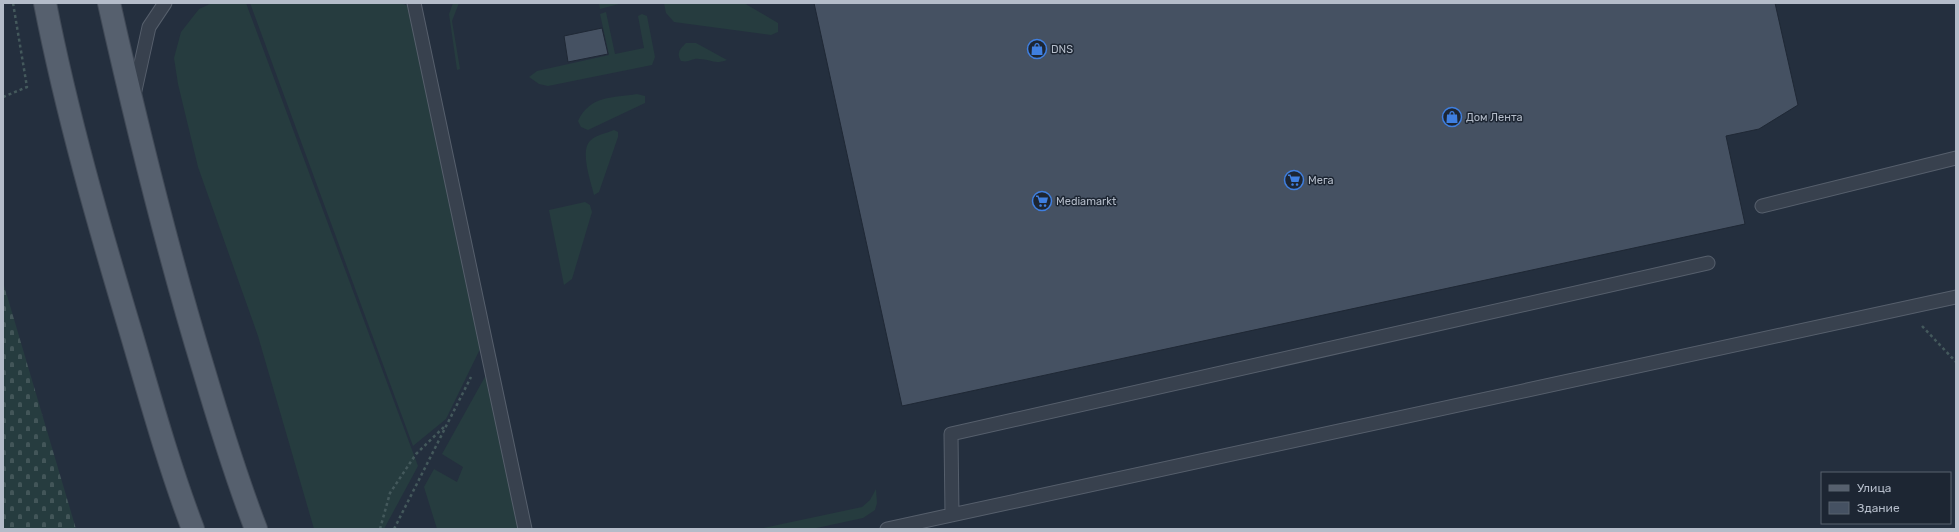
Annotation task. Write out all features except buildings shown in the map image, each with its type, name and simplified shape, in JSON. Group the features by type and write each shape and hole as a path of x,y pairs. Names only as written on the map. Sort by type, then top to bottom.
{"main road":[{"path":"45,3 72,122 116,282 178,490 193,529"},
{"path":"109,3 177,282 235,474 256,529"}],"lane":[{"path":"132,102 149,27 165,3"},
{"path":"414,3 525,529"},
{"path":"1762,206 1956,158"},
{"path":"952,515 951,434 1708,263"},
{"path":"887,529 1956,297"}],"path":[{"path":"3,97 27,87 13,3"},
{"path":"1905,308 1956,362"},
{"path":"394,529 487,347"},
{"path":"380,529 390,493 416,454 448,423"}],"green space":[{"path":"212,3 246,3 418,466 384,529 314,529 258,336 198,167 178,84 174,58 181,32 199,9"},
{"path":"250,3 401,3 408,6 480,349 446,419 413,446"},
{"path":"453,3 459,3 452,21 460,69 457,70 449,14"},
{"path":"599,3 623,3 600,9"},
{"path":"664,3 744,3 778,23 778,32 771,35 674,22 666,13"},
{"path":"606,12 615,54 644,48 638,16 642,14 647,16 655,57 652,65 548,86 539,84 529,77 537,71 609,55 600,14"},
{"path":"686,43 696,43 727,60 715,62 703,59 681,61 679,51"},
{"path":"637,94 645,96 645,103 588,130 581,127 578,121 589,106 611,97"},
{"path":"614,130 618,132 618,137 599,192 594,195 587,166 586,151 591,140"},
{"path":"585,202 590,205 592,212 572,279 564,285 549,210"},
{"path":"3,282 76,529 3,529"},
{"path":"486,375 518,529 437,529 424,487 434,469 457,482 463,467 442,454"},
{"path":"876,489 877,503 875,510 863,518 812,529 759,529 862,507 870,500"}],"place":[{"name":"DNS","path":"1037,49"},
{"name":"Дом Лента","path":"1452,117"},
{"name":"Мега","path":"1294,180"},
{"name":"Mediamarkt","path":"1042,201"}]}
